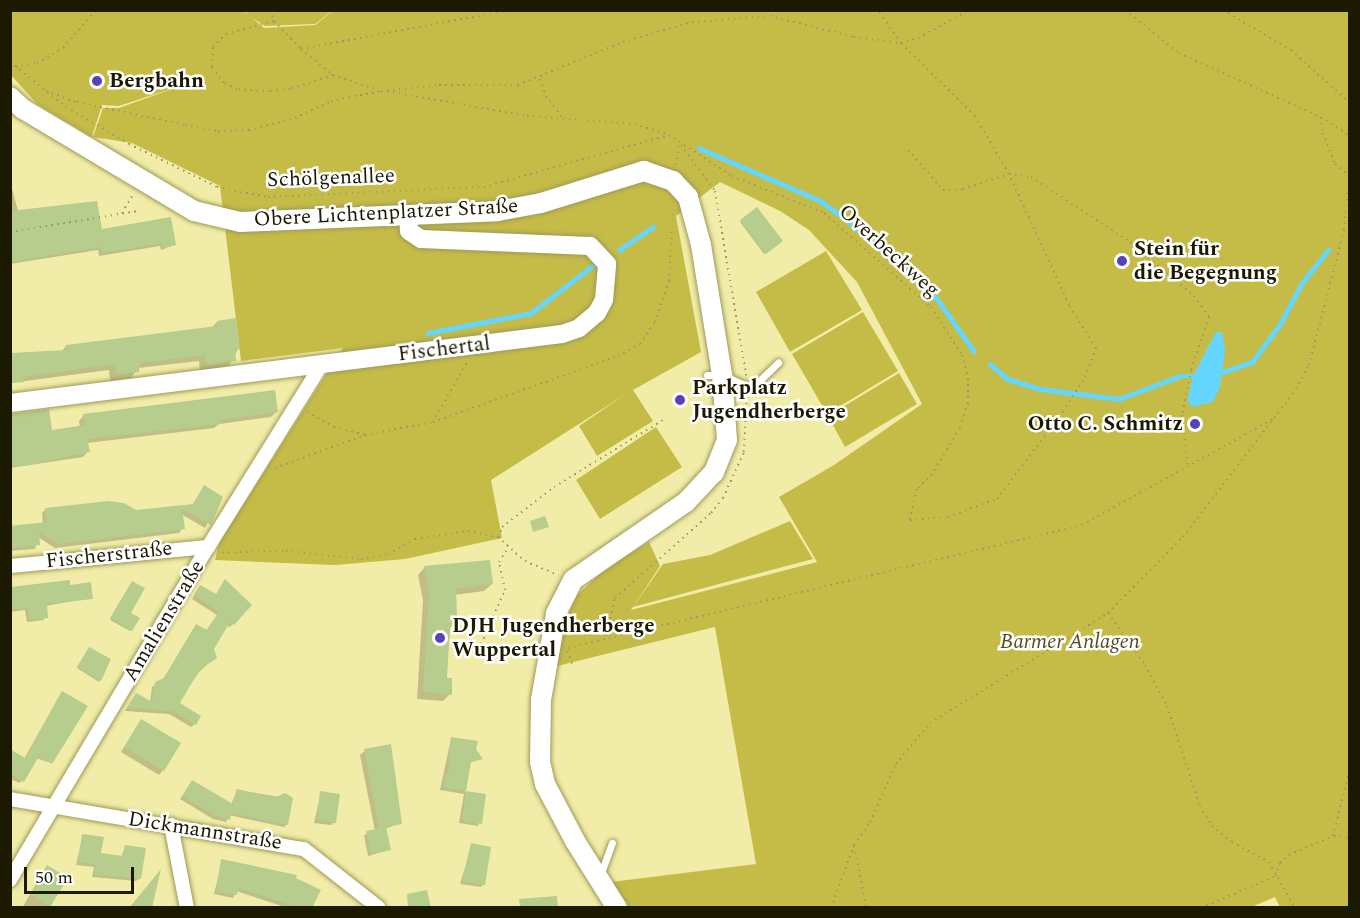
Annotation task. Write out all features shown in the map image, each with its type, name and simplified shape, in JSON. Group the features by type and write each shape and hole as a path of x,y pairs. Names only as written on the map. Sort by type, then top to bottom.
{"main road":[{"name":"Obere Lichtenplatzer Straße","path":"10,97 23,109 194,211 240,222 408,216 498,210 540,203 631,173 657,173 688,197 694,212 715,375 729,423 724,448 714,472 686,502 573,580 556,614 548,644 540,718 540,762 554,805 617,908"}],"street":[{"name":"Fischertal","path":"10,403 478,344 579,328 597,313 604,300 608,281 603,256 579,244 421,239 409,231 408,216"},
{"name":"Amalienstraße","path":"10,880 208,547 322,364"},
{"name":"Fischerstraße","path":"10,566 208,547"},
{"name":"Dickmannstraße","path":"10,799 304,849 379,908"},
{"path":"171,825 187,908"}],"lane":[{"path":"715,375 752,385 778,363"},
{"path":"598,879 612,843"}],"path":[{"path":"12,68 37,63 63,48 96,10"},
{"path":"270,10 274,21 301,49 333,75 381,91 527,116 635,124 669,135 680,143 715,191 752,385 744,452 723,498 711,513 615,598 606,637"},
{"path":"301,49 510,10"},
{"path":"878,10 901,43 975,116 1010,174"},
{"path":"42,89 77,102 218,131 249,130 295,118 331,101 381,91 439,85 499,87 539,78 656,30 729,17 770,16 854,37 901,43 918,38 969,10"},
{"path":"1125,10 1179,53 1321,117 1350,136"},
{"path":"1223,10 1291,50 1350,103"},
{"path":"274,21 226,34 213,47 212,68 224,83 237,89 270,91 290,89 333,75"},
{"name":"Schölgenallee","path":"10,62 12,68 42,89 129,144 217,188 268,197 484,187 669,135"},
{"path":"539,78 546,96 562,117"},
{"path":"831,908 854,845 870,822 896,764 930,723 1108,613 1183,537 1296,389 1312,356 1344,230 1349,172 1335,164 1323,133 1321,117"},
{"name":"Overbeckweg","path":"680,143 732,176 824,213 931,307 962,355 968,378 968,403 960,428 932,474 917,489 910,520 948,517 997,499 1063,412 1085,377 1096,348 1069,305 1010,174"},
{"path":"908,150 943,190 963,189 1010,174 1031,177 1130,242 1194,296 1209,317 1191,370 1182,415 1188,468"},
{"path":"122,213 142,181"},
{"path":"10,232 138,211"},
{"path":"433,422 478,344"},
{"path":"297,406 334,427 365,435"},
{"path":"498,537 502,527 554,487 666,418"},
{"path":"573,665 566,649 606,637 1082,525 1188,468 1274,418"},
{"path":"208,547 220,552 286,550 361,559 388,554 415,539 468,531 498,537 508,548 549,571"},
{"path":"481,644 505,590 499,562 508,548"},
{"path":"1108,613 1145,664 1167,706 1200,806 1212,826 1232,843 1269,862 1296,908"},
{"path":"1333,836 1350,768"},
{"path":"1201,908 1276,876 1280,863 1289,855 1333,836 1350,838"},
{"path":"854,845 867,908"}],"green space":[{"name":"Barmer Anlagen","path":"245,10 246,14 247,10 332,11 315,24 265,26 251,17 264,28 315,25 334,10 1349,11 1349,907 1280,907 1275,897 1249,908 629,907 611,882 756,864 715,627 553,667 564,622 577,595 604,570 649,542 660,566 631,610 817,562 779,497 834,465 922,404 857,282 809,230 780,211 720,182 676,216 701,352 633,390 653,421 597,456 579,426 626,394 491,480 502,538 405,559 335,565 215,560 219,543 343,348 241,361 220,186 132,143 93,137 103,108 119,108 183,85 119,106 102,105 92,137 37,104 11,75 10,11"},
{"path":"826,251 862,310 790,352 756,292"},
{"path":"863,312 898,371 827,414 792,354"},
{"path":"899,373 917,404 845,447 828,416"},
{"path":"656,427 682,467 600,519 576,480"},
{"path":"790,521 813,559 633,607 663,564 710,555"}],"water":[{"path":"1216,332 1222,332 1225,351 1220,387 1213,402 1193,407 1187,401 1193,376"}],"building":[{"path":"97,201 102,229 171,217 176,245 164,248 163,243 102,253 101,247 10,262 10,211"},
{"path":"757,207 783,241 766,254 740,220"},
{"path":"236,318 240,349 235,350 236,361 207,365 205,355 140,363 139,372 116,375 115,364 23,377 24,382 10,383 10,353 67,350 66,345 217,326 217,321"},
{"path":"275,390 278,412 221,420 221,424 87,439 90,452 17,467 10,464 10,414 49,409 52,430 85,425 83,414"},
{"path":"204,485 223,497 211,525 182,509 185,529 59,544 39,532 40,545 10,548 10,526 47,522 45,508 108,501 124,503 136,510 193,504"},
{"path":"545,516 549,527 533,532 530,521"},
{"path":"490,560 493,584 456,589 457,616 455,627 450,626 447,678 452,678 452,695 423,692 429,592 424,566"},
{"path":"225,579 252,605 234,625 230,622 214,649 217,658 199,670 180,703 201,716 196,725 173,711 127,708 136,693 152,702 155,682 164,678 196,624 207,630 219,612 194,595 200,585 216,594"},
{"path":"70,580 70,585 91,582 93,599 47,604 48,618 29,620 28,608 10,610 10,587"},
{"path":"132,581 145,588 131,613 140,618 132,631 110,618"},
{"path":"89,647 111,659 101,681 77,667"},
{"path":"62,691 88,706 52,764 39,756 24,782 10,774 10,749 25,758"},
{"path":"141,719 181,743 164,771 124,747"},
{"path":"451,737 478,741 476,749 483,759 471,762 466,791 443,787 445,774 448,775"},
{"path":"391,744 402,824 379,828 364,749"},
{"path":"192,780 233,804 237,789 274,798 285,793 293,798 288,825 231,813 230,820 216,816 182,796"},
{"path":"320,791 340,794 336,823 317,820"},
{"path":"466,791 486,794 482,824 462,821"},
{"path":"386,827 391,850 371,854 366,831"},
{"path":"82,834 104,837 101,853 123,856 125,845 146,848 141,879 94,875 96,865 78,862"},
{"path":"471,843 491,847 485,885 462,881"},
{"path":"221,859 297,875 296,878 321,890 312,908 300,908 238,888 237,895 216,892"},
{"path":"47,865 68,878 50,907 30,895"},
{"path":"161,869 152,908 129,908"},
{"path":"427,890 431,908 408,908 407,894"},
{"path":"557,896 558,908 520,908 519,899"}],"waterway":[{"path":"699,148 821,201 853,225 938,300 974,351"},
{"path":"619,250 653,227"},
{"path":"1223,372 1252,362 1280,324 1302,283 1328,250"},
{"path":"428,333 531,313 592,266"},
{"path":"990,364 1008,379 1040,389 1119,399 1180,376 1193,376"}],"place":[{"name":"Bergbahn","path":"97,81"},
{"name":"Stein für die Begegnung","path":"1122,261"},
{"name":"Parkplatz Jugendherberge","path":"680,400"},
{"name":"Otto C. Schmitz","path":"1195,424"},
{"name":"DJH Jugendherberge Wuppertal","path":"440,638"}]}
